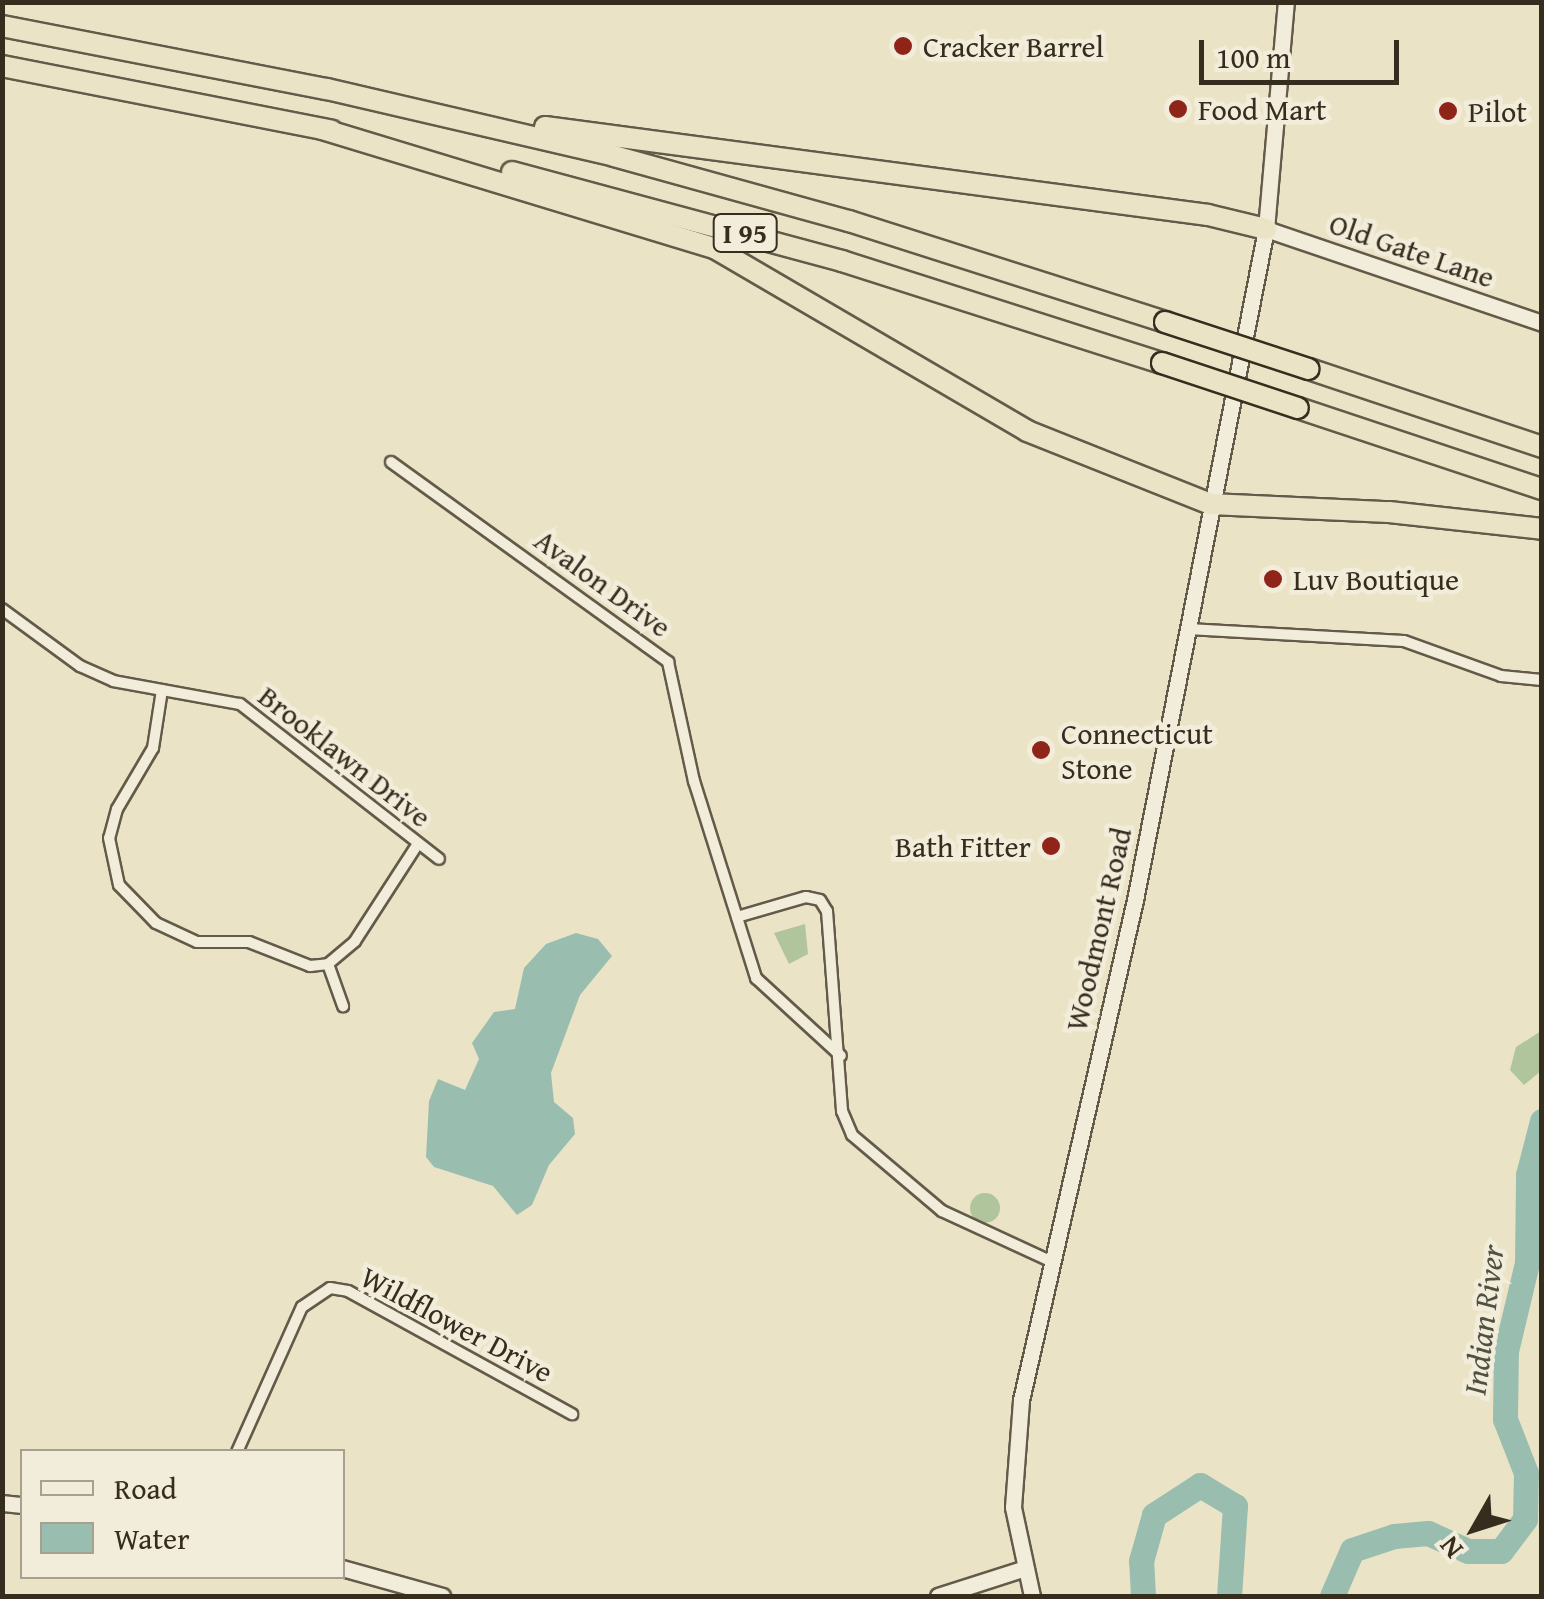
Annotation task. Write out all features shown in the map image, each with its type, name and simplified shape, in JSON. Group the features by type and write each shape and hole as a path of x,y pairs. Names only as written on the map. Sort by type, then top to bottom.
{"highway":[{"name":"I 95","path":"2,26 423,110 755,194 1166,322 1542,446"},
{"name":"I 95","path":"2,66 322,128 732,230 1162,363 1542,489"},
{"path":"423,110 1208,215 1266,229"},
{"path":"322,128 716,249 1026,431 1210,504 1390,512 1542,529"}],"main road":[{"name":"Woodmont Road","path":"1032,1596 1022,1570 1013,1506 1016,1434 1050,1261 1135,900 1266,229 1286,2"},
{"name":"Old Gate Lane","path":"1266,229 1542,323"},
{"path":"345,1569 442,1596"},
{"path":"938,1596 1022,1570"}],"street":[{"name":"Avalon Drive","path":"391,462 668,662 694,780 756,978 842,1056"},
{"name":"Brooklawn Drive","path":"2,608 80,666 113,681 214,694 253,712 416,845 439,859"},
{"path":"1188,629 1404,641 1502,676 1542,680"},
{"path":"162,690 153,748 112,824 110,853 119,885 141,912 183,938 250,942 299,962 328,964 355,941 416,845"},
{"path":"737,917 806,897 825,905 842,1056 842,1111 867,1153 972,1230 1050,1261"},
{"path":"328,964 343,1006"},
{"name":"Wildflower Drive","path":"238,1449 302,1307 330,1288 348,1291 572,1414"}],"shaded area":[{"path":"805,924 808,954 789,964 774,933"},
{"path":"1541,1031 1541,1071 1524,1085 1510,1070 1516,1047"},
{"path":"985,1193 999,1202 1000,1208 991,1222 985,1223 971,1214 970,1208 979,1194"}],"water":[{"path":"576,933 598,939 612,956 580,995 551,1073 554,1102 573,1118 575,1134 549,1165 532,1205 517,1215 493,1186 434,1167 426,1157 429,1101 438,1079 465,1090 479,1059 472,1043 494,1012 515,1009 524,968 546,944"}],"waterway":[{"name":"Indian River","path":"1332,1596 1352,1550 1394,1536 1428,1533 1468,1551 1501,1551 1525,1519 1526,1473 1505,1419 1506,1351 1527,1263 1528,1175 1542,1121"},
{"name":"Indian River","path":"1143,1596 1141,1561 1154,1515 1200,1485 1235,1506 1229,1596"}],"place":[{"name":"Cracker Barrel","path":"903,46"},
{"name":"Food Mart","path":"1178,109"},
{"name":"Pilot","path":"1448,111"},
{"name":"Luv Boutique","path":"1273,579"},
{"name":"Connecticut Stone","path":"1041,750"},
{"name":"Bath Fitter","path":"1051,846"}]}
